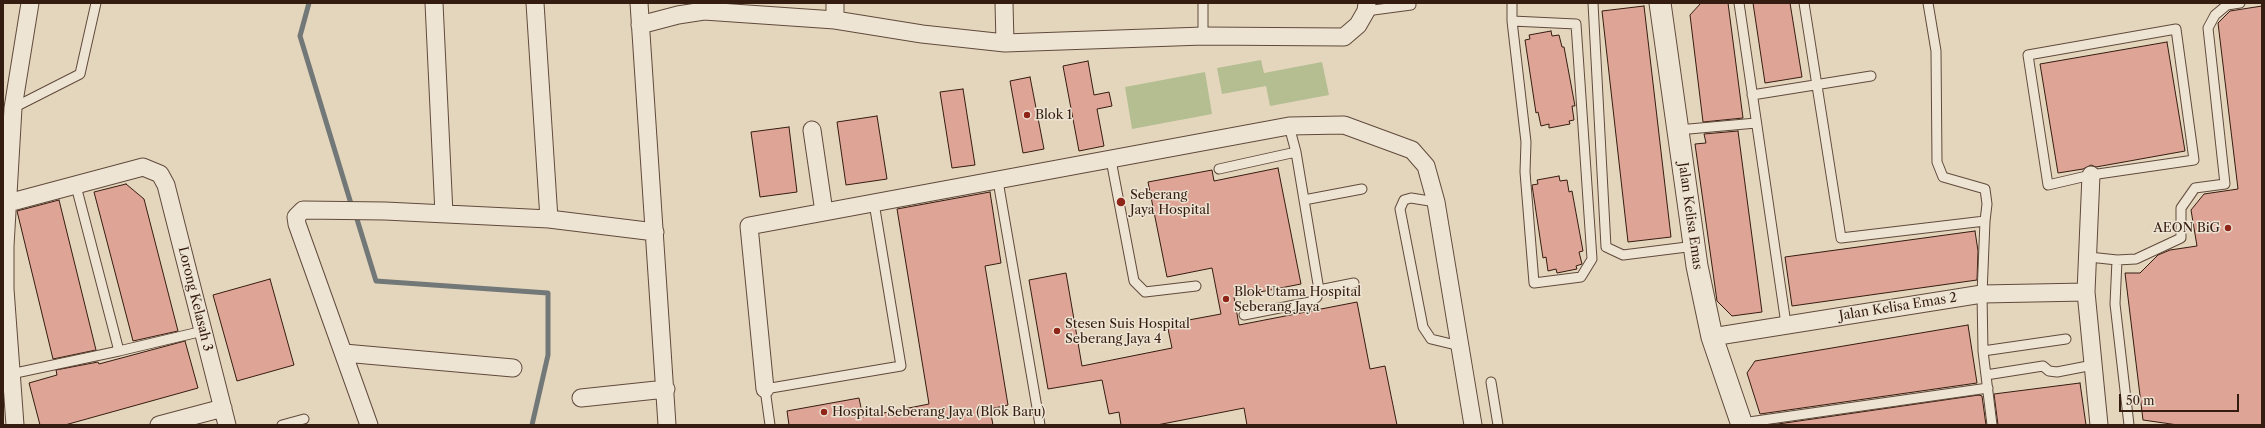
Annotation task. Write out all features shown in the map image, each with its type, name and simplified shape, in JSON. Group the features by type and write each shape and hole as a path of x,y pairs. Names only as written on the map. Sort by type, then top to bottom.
{"street":[{"path":"15,425 5,275 14,108 18,72 30,3"},
{"path":"434,3 444,214"},
{"path":"535,3 549,219"},
{"path":"639,3 666,389 667,425"},
{"path":"835,3 835,20"},
{"path":"1004,3 1005,43"},
{"name":"Jalan Kelisa Emas","path":"1660,3 1697,266 1712,337 1742,424"},
{"path":"640,25 678,15 704,11 835,20 922,34 1005,43 1203,36 1344,37 1358,25 1366,7"},
{"path":"3,92 18,72"},
{"path":"765,389 749,226 1289,126 1344,125 1412,150 1426,166 1436,202 1473,425"},
{"path":"812,130 824,212"},
{"name":"Lorong Kelasah 3","path":"76,186 143,167 160,174 166,185 227,425"},
{"path":"2091,176 2089,257 2086,292 2099,425"},
{"path":"8,203 76,186"},
{"path":"369,425 296,224 296,217 303,210 549,219 655,232"},
{"name":"Jalan Kelisa Emas 2","path":"1712,337 1982,294 2086,292"},
{"path":"344,353 513,368"},
{"path":"581,398 666,389"},
{"path":"159,425 223,408"}],"lane":[{"path":"14,108 80,74 96,3"},
{"path":"1203,3 1203,36"},
{"path":"1512,3 1512,21 1526,142 1525,172 1534,283 1581,277 1592,259 1576,24 1512,21"},
{"path":"1593,3 1606,247 1623,255 1695,246"},
{"path":"1739,3 1786,324"},
{"path":"1804,3 1841,238 1985,221"},
{"path":"1928,3 1936,51 1937,162 1943,177 1985,189 1987,204 1982,294 1983,351 1992,425"},
{"path":"2089,257 2117,260 2136,259 2182,238 2181,208 2195,188 2225,184 2208,28 2215,15 2227,5 2240,3"},
{"path":"1366,7 1411,5"},
{"path":"2176,29 2194,160 2091,176 2048,185 2028,55 2176,29"},
{"path":"1752,96 1871,76"},
{"path":"1678,130 1756,123"},
{"path":"1244,315 1310,302 1317,297 1319,290 1296,152 1289,126"},
{"path":"1219,169 1296,152"},
{"path":"1111,160 1134,281 1145,292 1196,286"},
{"path":"998,181 1040,425"},
{"path":"76,186 119,351"},
{"path":"1304,200 1362,189"},
{"path":"1436,202 1411,198 1404,200 1400,209 1423,327 1431,339 1460,346"},
{"path":"770,425 765,389 901,366 874,203"},
{"path":"2117,260 2115,304 2128,425"},
{"path":"1319,290 1354,284"},
{"path":"11,374 203,331"},
{"path":"1983,351 2066,339"},
{"path":"1986,375 2043,366 2049,371 2057,372 2093,365"},
{"path":"1491,382 1498,425"},
{"path":"1742,424 1988,388"},
{"path":"282,425 304,419"}],"green space":[{"path":"1261,60 1264,73 1322,62 1329,95 1270,106 1266,86 1222,94 1217,68"},
{"path":"1205,72 1212,114 1132,129 1125,87"}],"building":[{"path":"1701,3 1728,3 1743,118 1703,122 1690,15"},
{"path":"1753,3 1790,3 1802,77 1765,83"},
{"path":"1644,6 1671,237 1628,242 1602,11"},
{"name":"AEON BiG","path":"2262,6 2262,425 2178,425 2143,420 2125,273 2140,273 2158,255 2170,250 2197,246 2191,210 2204,194 2238,189 2218,23 2230,11"},
{"path":"1551,31 1552,36 1559,35 1562,47 1564,47 1575,106 1572,106 1574,120 1569,121 1570,124 1549,128 1549,124 1541,126 1538,112 1536,113 1525,40 1530,39 1529,35"},
{"path":"2167,42 2185,151 2096,167 2091,165 2083,169 2058,173 2040,64"},
{"path":"1088,61 1094,95 1109,92 1112,106 1097,109 1104,146 1079,151 1063,66"},
{"name":"Blok 1","path":"1030,77 1044,149 1023,153 1010,81"},
{"path":"963,89 975,165 952,168 940,92"},
{"path":"877,116 887,179 846,185 837,122"},
{"path":"789,127 797,192 760,197 751,132"},
{"path":"1738,131 1762,312 1732,316 1717,301 1695,144 1706,143 1704,134"},
{"name":"Blok Utama Hospital Seberang Jaya","path":"1278,168 1301,284 1234,297 1239,325 1357,302 1370,369 1385,366 1397,425 1247,425 1244,408 1157,425 1121,425 1119,412 1109,414 1102,380 1048,389 1029,280 1066,273 1082,366 1172,348 1167,324 1221,314 1212,268 1167,277 1148,182 1212,170 1214,181"},
{"path":"1559,176 1560,181 1567,180 1569,192 1572,191 1583,251 1579,252 1582,264 1576,266 1577,269 1557,273 1556,269 1548,271 1546,257 1543,258 1532,185 1538,184 1537,180"},
{"path":"126,184 144,199 178,331 133,341 94,192"},
{"path":"990,192 1001,263 985,266 1008,405 990,409 993,425 789,425 787,411 859,398 863,417 929,404 897,209"},
{"path":"59,200 96,350 53,359 17,211"},
{"path":"1975,231 1978,251 1977,280 1792,306 1785,257"},
{"path":"270,279 294,365 237,381 213,295"},
{"path":"1968,325 1977,383 1760,414 1747,373 1755,361"},
{"path":"185,341 198,388 65,425 40,425 29,383 57,375 56,370 98,362 99,364"},
{"path":"2080,383 2086,425 1998,425 1994,394"},
{"path":"1979,395 1982,396 1986,425 1771,425"}],"waterway":[{"path":"309,3 300,36 352,207"},
{"path":"356,216 376,281 548,293 548,355 532,425"}],"place":[{"name":"Blok 1","path":"1027,115"},
{"name":"Seberang Jaya Hospital","path":"1121,202"},
{"name":"AEON BiG","path":"2228,228"},
{"name":"Blok Utama Hospital Seberang Jaya","path":"1226,299"},
{"name":"Stesen Suis Hospital Seberang Jaya 4","path":"1057,331"},
{"name":"Hospital Seberang Jaya (Blok Baru)","path":"824,412"}]}
